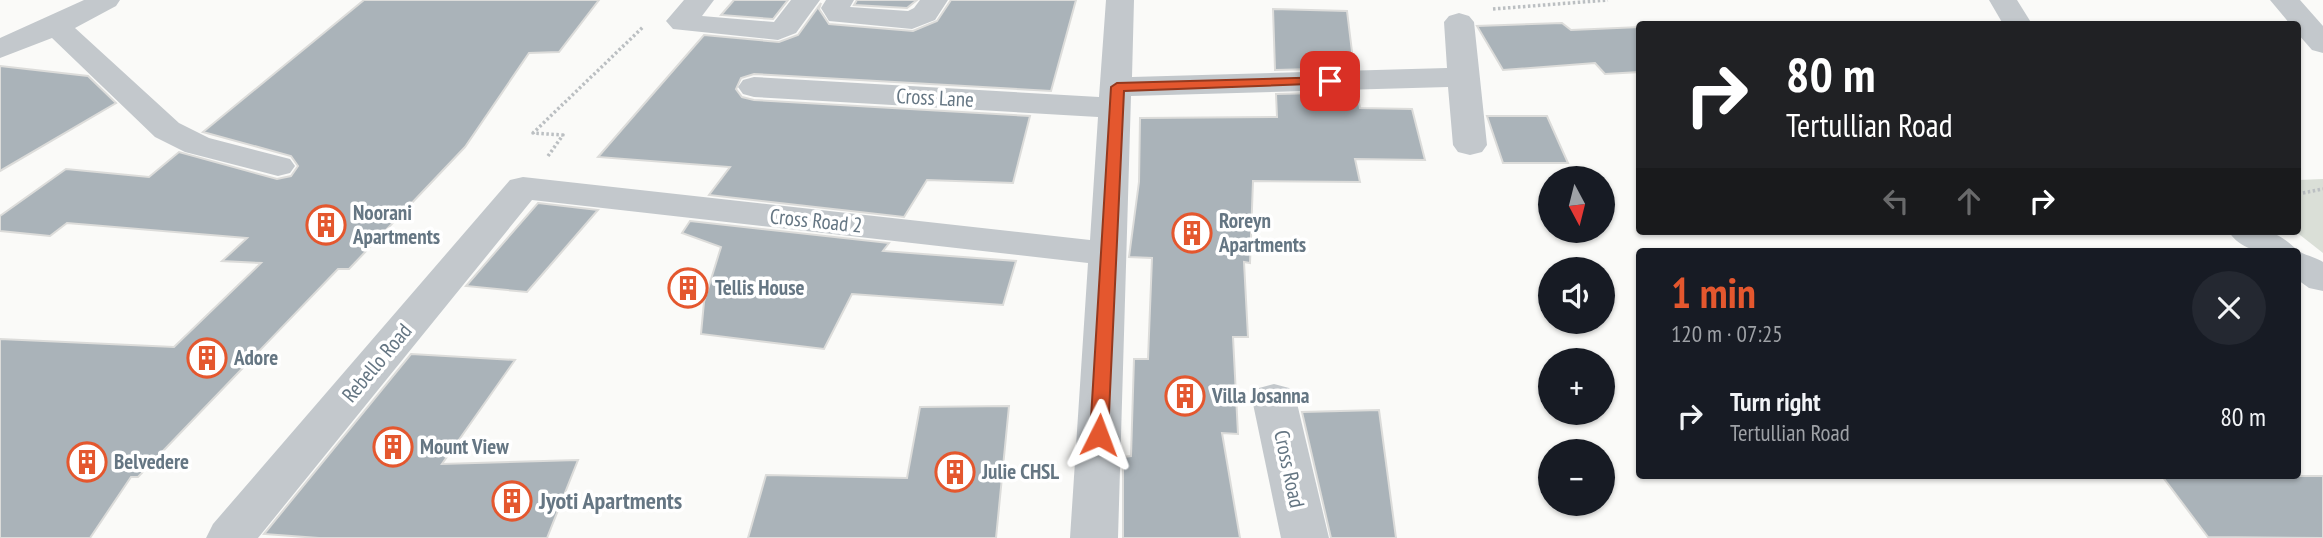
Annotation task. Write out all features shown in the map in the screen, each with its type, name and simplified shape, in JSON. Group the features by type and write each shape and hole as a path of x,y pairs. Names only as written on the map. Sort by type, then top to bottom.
{"street":[{"path":"0,49 56,26 106,0"},
{"path":"700,0 681,21 683,23 778,30 786,27 806,0"},
{"path":"840,0 835,8 839,15 912,20 925,14 934,0"},
{"path":"1094,538 1120,0"},
{"path":"2003,0 2015,21"},
{"path":"2284,0 2323,44"},
{"path":"1460,22 1470,145"},
{"path":"56,26 167,130 197,145 278,166"},
{"name":"Cross Lane","path":"754,88 1117,97 1463,77"},
{"name":"Cross Road 2","path":"523,188 1108,254"},
{"name":"Rebello Road","path":"230,538 523,188"},
{"path":"2253,235 2274,248"},
{"path":"2301,265 2323,279"},
{"name":"Cross Road","path":"1274,399 1305,538"}],"path":[{"path":"1460,22 1497,7 1608,0"},
{"path":"523,188 563,135 533,133 652,19"},
{"path":"2301,193 2323,189"}],"shaded area":[{"path":"2323,179 2323,253 2300,235 2301,180"}],"building":[{"path":"364,0 599,0 559,52 529,53 465,147 349,269 338,269 138,477 131,477 90,538 0,538 0,339 174,347 261,263 222,261 247,238 67,223 50,236 0,231 0,216 66,169 149,177 179,152 277,179 291,176 298,166 291,156 203,132"},
{"path":"734,0 788,0 773,19 721,15"},
{"path":"857,0 917,0 907,8 854,5"},
{"path":"951,0 1076,0 1051,91 754,74 741,78 736,89 742,97 754,100 1030,116 1013,183 927,180 904,217 709,195 730,167 598,157 704,35 779,42 798,35 821,3 819,9 829,24 913,31 937,21"},
{"path":"1273,9 1347,11 1354,68 1275,70"},
{"path":"1562,23 1571,30 1636,27 1636,72 1605,74 1595,63 1503,70 1477,26"},
{"path":"0,66 88,76 116,103 0,171"},
{"path":"1357,92 1360,108 1412,109 1425,160 1355,159 1360,182 1253,181 1250,263 1244,262 1248,337 1233,337 1238,434 1222,433 1240,538 1123,538 1123,457 1131,456 1134,359 1148,359 1152,258 1129,257 1139,182 1140,118 1277,117 1276,94"},
{"path":"1487,116 1547,116 1568,163 1503,163"},
{"path":"538,203 598,210 527,292 466,286"},
{"path":"690,221 889,243 883,251 1016,261 1003,305 852,294 824,349 701,334 704,302 721,247 682,233"},
{"name":"Mount View","path":"411,354 515,360 442,464 578,460 547,538 319,538 264,534"},
{"path":"1009,406 996,538 748,538 766,475 907,478 920,407"},
{"path":"1379,410 1396,538 1331,538 1302,412"},
{"path":"2301,476 2323,476 2323,538 2208,537 2164,479 2301,479"}],"place":[{"name":"Noorani Apartments","path":"326,225"},
{"name":"Roreyn Apartments","path":"1192,233"},
{"name":"Tellis House","path":"688,288"},
{"name":"Adore","path":"207,358"},
{"name":"Villa Josanna","path":"1185,396"},
{"name":"Mount View","path":"393,447"},
{"name":"Belvedere","path":"87,462"},
{"name":"Julie CHSL","path":"955,472"},
{"name":"Jyoti Apartments","path":"512,501"}],"route":[{"path":"1099,435 1117,87 1330,81"}]}
